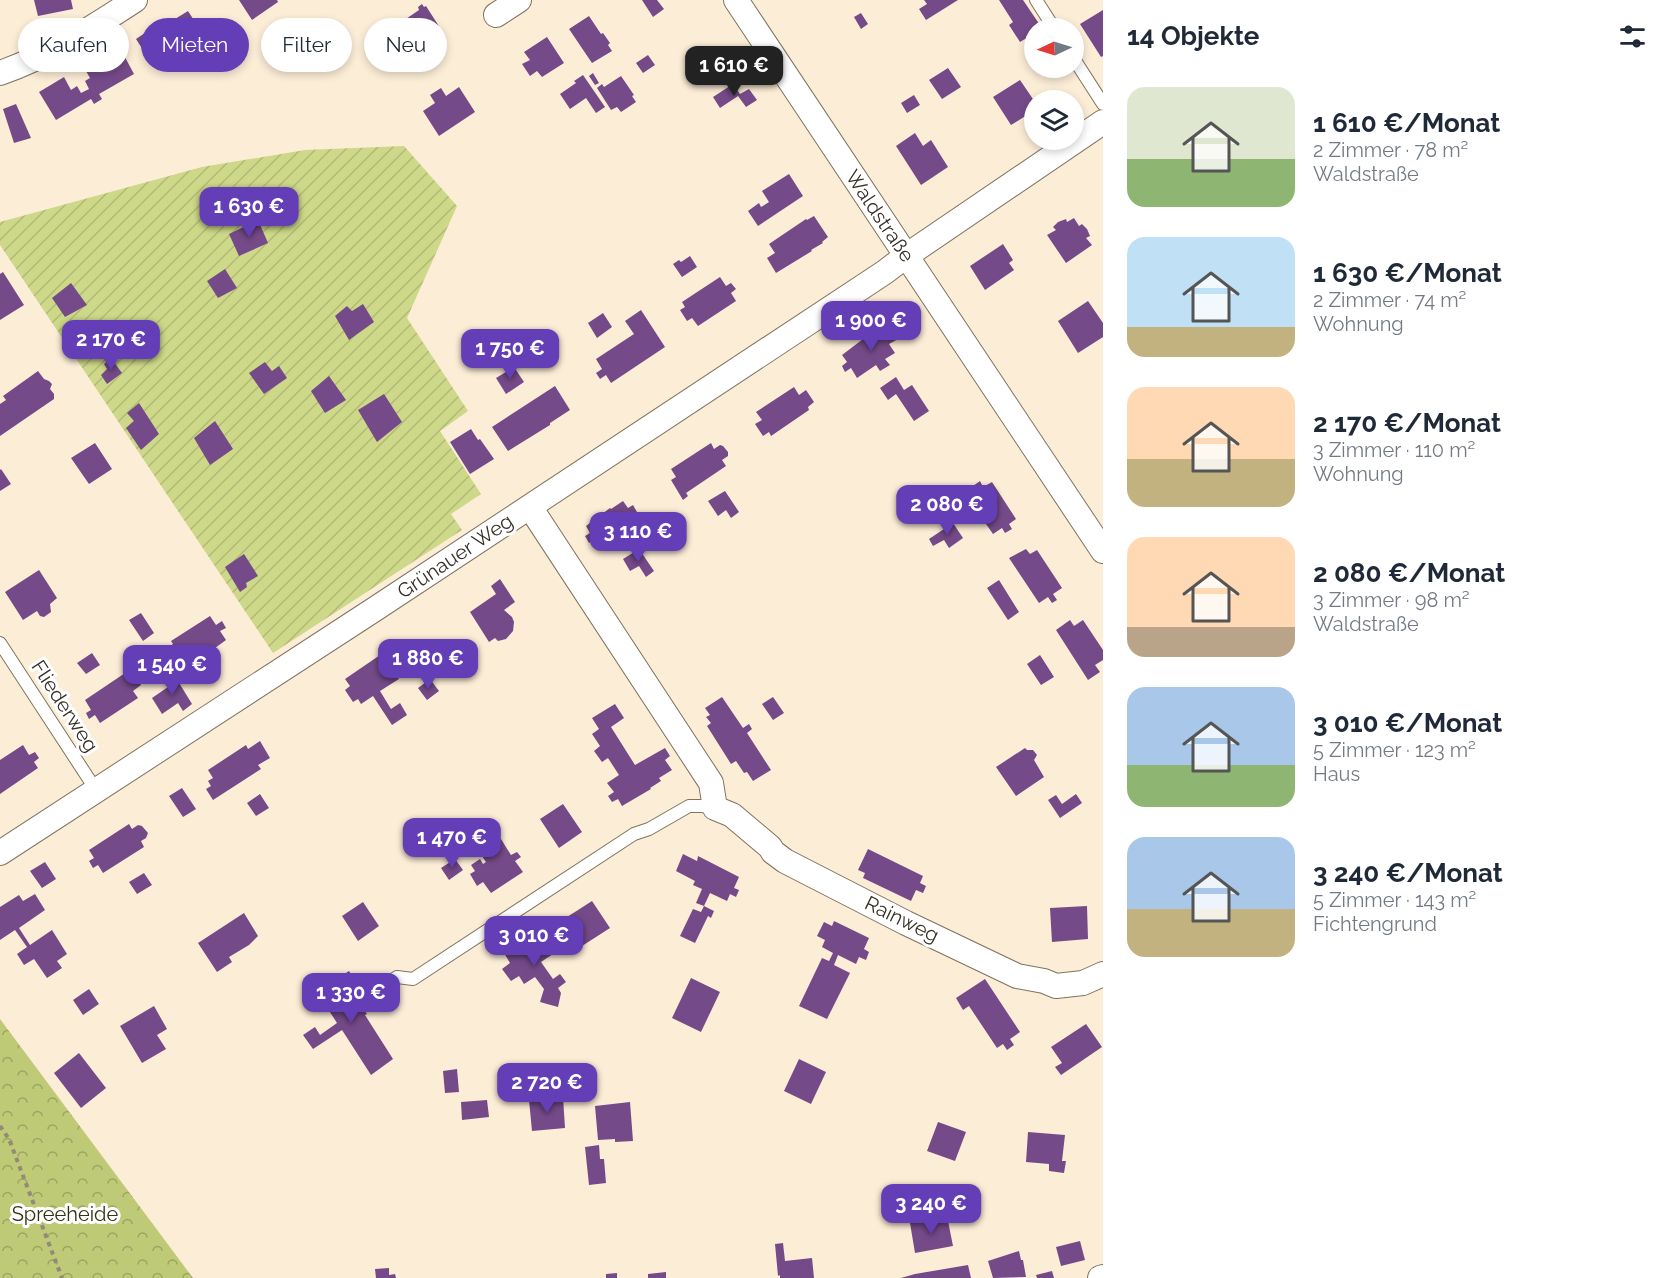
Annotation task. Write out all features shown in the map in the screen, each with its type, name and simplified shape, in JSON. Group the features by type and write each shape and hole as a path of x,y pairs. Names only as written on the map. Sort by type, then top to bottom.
{"street":[{"path":"0,73 55,50 135,0"},
{"path":"496,15 519,0"},
{"name":"Waldstraße","path":"736,0 1103,551"},
{"name":"Grünauer Weg","path":"0,853 876,279 906,256 1103,122"},
{"path":"530,507 711,783 715,808"},
{"name":"Rainweg","path":"715,808 732,815 785,861 1017,976 1044,981 1056,986 1083,983 1103,974"}],"lane":[{"path":"1036,0 1048,18"},
{"path":"1084,75 1103,104"},
{"name":"Fliederweg","path":"0,643 96,790"},
{"name":"Rainweg","path":"382,987 397,977 413,979 634,834 649,830 689,806 715,808"}],"path":[{"path":"0,1126 9,1139 62,1278"}],"green space":[{"path":"404,146 457,206 407,318 468,411 440,431 481,494 451,514 462,530 273,653 0,245 0,222 202,167 305,150"},
{"name":"Spreeheide","path":"0,1019 193,1278 0,1278"}],"building":[{"path":"34,0 71,0 73,9 38,16"},
{"path":"239,0 277,0 278,2 252,20"},
{"path":"642,0 657,0 664,9 653,17"},
{"path":"924,0 958,0 926,20 919,9 927,4"},
{"path":"999,0 1023,0 1035,18 1024,18 1024,40 1020,42 1009,25 1013,22"},
{"path":"422,4 426,6 434,18 407,18 419,10 418,7"},
{"path":"1103,10 1103,56 1101,57 1084,30 1084,22"},
{"path":"188,11 192,18 177,18"},
{"path":"861,13 868,24 861,29 854,17"},
{"path":"589,16 610,43 608,45 612,51 592,63 569,29"},
{"path":"141,36 141,47 136,39"},
{"path":"547,37 564,63 542,77 537,71 530,76 522,64 530,60 524,52"},
{"path":"707,47 722,70 702,83 687,60"},
{"path":"648,55 655,65 643,73 636,63"},
{"path":"129,65 134,74 99,94 102,99 94,104 91,99 56,120 39,92 64,77 71,90 77,86 81,93 89,89 85,81 90,78 86,72 129,72"},
{"path":"948,68 961,87 942,99 929,80"},
{"path":"593,73 599,83 595,85 589,76"},
{"path":"583,75 605,107 596,113 586,98 570,109 560,94"},
{"path":"621,76 636,102 621,112 617,107 611,110 597,88 602,84 604,87"},
{"path":"1020,80 1027,90 1024,90 1024,117 1011,125 993,97"},
{"path":"733,84 740,94 749,89 757,100 746,107 738,96 720,108 713,97"},
{"path":"459,87 475,112 439,136 423,111 435,103 430,95 441,88 446,96"},
{"path":"914,95 920,105 907,113 901,103"},
{"path":"16,104 31,138 14,143 3,109"},
{"path":"915,133 923,146 931,140 948,167 921,185 896,146"},
{"path":"789,174 803,196 758,226 748,211 759,203 761,207 769,202 762,191"},
{"path":"814,216 828,237 812,251 776,273 767,258 775,253 769,244"},
{"path":"1074,218 1079,226 1082,224 1087,229 1090,236 1086,238 1092,245 1066,263 1047,235 1056,230 1053,227 1058,222 1066,219 1067,222"},
{"path":"258,220 268,243 239,256 229,234"},
{"path":"1003,244 1013,260 1009,263 1014,270 985,290 970,266"},
{"path":"690,256 697,267 682,277 673,264"},
{"path":"225,269 237,288 218,298 207,281"},
{"path":"3,272 24,305 0,320 0,274"},
{"path":"720,277 726,286 731,283 736,289 731,293 736,301 698,326 692,318 687,321 680,310 685,307 682,302"},
{"path":"71,283 87,305 65,317 52,298"},
{"path":"1088,301 1103,323 1103,337 1078,353 1058,321"},
{"path":"363,304 374,322 349,340 335,316 347,306 352,311"},
{"path":"641,310 665,347 611,383 606,375 600,379 596,373 602,369 596,359 634,334 625,321"},
{"path":"603,313 612,327 597,338 588,323"},
{"path":"891,324 900,338 889,344 895,353 885,359 890,365 880,371 876,365 857,378 851,368 845,372 842,366 847,362 842,355 867,336"},
{"path":"111,358 122,373 107,384 101,375 107,369 104,364"},
{"path":"265,362 272,371 279,366 287,378 264,394 249,373"},
{"path":"514,367 524,382 506,394 496,378"},
{"path":"38,371 52,384 50,389 54,394 54,399 0,436 0,404 6,400 3,396"},
{"path":"329,376 346,400 325,413 311,391"},
{"path":"896,377 904,390 912,385 929,411 914,421 896,394 888,400 880,388"},
{"path":"555,386 570,410 508,451 492,427"},
{"path":"794,387 799,395 806,390 814,402 808,407 809,410 771,436 769,432 763,436 755,424 762,420 756,412"},
{"path":"384,394 402,422 377,442 358,410"},
{"path":"139,403 159,434 141,450 126,428 134,421 127,413"},
{"path":"215,421 233,449 210,465 194,438"},
{"path":"471,429 494,459 470,474 450,442"},
{"path":"95,443 112,469 89,484 71,458"},
{"path":"711,443 714,449 720,445 728,452 728,456 722,460 726,466 686,493 688,496 683,500 671,480 676,477 671,469"},
{"path":"0,470 11,484 0,491"},
{"path":"980,481 983,487 992,482 1016,519 1009,524 1012,529 1005,533 1002,528 993,534 979,514 974,518 970,512 976,509 966,491"},
{"path":"725,491 739,512 731,518 726,510 718,516 708,501"},
{"path":"623,501 628,508 633,505 637,512 632,515 638,524 620,537 624,543 618,547 614,540 601,549 595,539 589,543 585,536 590,533 586,526"},
{"path":"953,523 963,538 949,548 944,540 933,546 929,539"},
{"path":"639,549 654,571 646,577 639,566 630,571 623,559"},
{"path":"1026,549 1030,554 1037,550 1062,588 1053,594 1057,600 1052,603 1048,597 1039,603 1009,558"},
{"path":"244,554 258,576 246,583 247,587 240,592 225,567"},
{"path":"39,570 57,598 50,604 51,612 44,617 40,616 37,611 23,620 5,592"},
{"path":"500,579 515,602 504,610 512,617 513,631 506,639 498,641 495,638 489,642 470,612 496,594 491,586"},
{"path":"999,580 1019,612 1008,620 987,588"},
{"path":"141,613 154,633 143,641 129,620"},
{"path":"210,616 216,625 222,621 226,628 220,631 226,640 200,659 199,657 187,665 182,657 175,662 166,649 173,644 171,641"},
{"path":"1070,620 1074,626 1083,620 1103,650 1103,660 1095,665 1100,672 1088,680 1056,630"},
{"path":"92,653 100,665 86,674 77,663"},
{"path":"383,653 389,662 393,659 397,665 392,668 399,679 380,691 391,709 400,703 407,715 392,725 373,696 361,704 358,699 353,702 345,690 350,686 345,679"},
{"path":"1040,655 1054,677 1041,685 1027,664"},
{"path":"131,669 141,685 133,691 138,698 100,723 95,715 89,719 86,713 91,710 85,700"},
{"path":"173,673 192,704 183,711 178,703 162,714 152,698 168,687 163,679"},
{"path":"430,679 439,691 427,700 418,688"},
{"path":"722,697 743,728 749,724 752,729 747,733 771,770 753,781 736,761 731,764 707,726 711,723 706,717 710,715 705,708"},
{"path":"773,697 784,713 773,720 762,704"},
{"path":"615,704 624,718 611,727 635,765 665,748 670,756 665,760 672,770 659,778 661,781 651,789 622,806 618,799 612,802 608,796 614,792 607,783 619,775 608,758 602,762 594,751 600,746 592,734 599,729 592,718"},
{"path":"260,741 270,758 258,765 261,769 213,800 206,789 211,786 208,781 213,778 208,770 246,745 248,749"},
{"path":"23,745 29,755 35,752 39,758 34,762 38,768 0,794 0,760"},
{"path":"1025,748 1033,750 1037,755 1034,760 1044,777 1016,796 996,767"},
{"path":"182,788 196,809 183,817 169,796"},
{"path":"260,794 269,808 256,816 247,803"},
{"path":"1076,794 1082,803 1060,818 1048,800 1056,795 1062,804"},
{"path":"563,804 582,832 559,848 540,819"},
{"path":"129,824 132,829 138,825 142,826 148,833 141,841 144,847 103,873 98,865 93,868 89,861 94,858 89,850"},
{"path":"472,831 485,850 501,839 511,855 517,852 521,857 515,861 523,872 491,893 483,882 477,886 470,874 475,871 471,865 480,859 483,864 486,862 465,835"},
{"path":"868,849 923,876 920,883 926,886 923,893 916,890 911,901 863,878 865,873 858,870"},
{"path":"683,854 697,861 698,856 739,877 734,888 739,890 736,897 730,894 727,901 710,893 704,906 696,903 702,889 693,885 695,881 676,871"},
{"path":"455,859 463,870 449,880 441,868"},
{"path":"45,862 56,879 42,888 30,871"},
{"path":"144,873 152,885 137,894 129,882"},
{"path":"35,894 45,910 19,928 30,945 52,930 67,954 57,961 62,968 47,978 34,959 24,965 17,954 27,947 15,930 0,940 0,907 19,895 23,901"},
{"path":"592,901 610,928 582,946 564,919"},
{"path":"363,902 379,926 358,941 342,916"},
{"path":"704,906 714,911 711,918 708,916 695,943 680,936 693,909 701,912"},
{"path":"1087,906 1088,939 1052,942 1050,908"},
{"path":"244,913 258,936 249,945 229,957 232,962 217,972 198,943"},
{"path":"834,921 869,938 864,949 869,952 866,960 859,957 856,964 838,955 834,965 850,973 827,1019 799,1006 822,958 829,961 833,953 822,947 825,940 817,936 824,922 832,926"},
{"path":"536,932 544,943 548,940 556,952 541,962 553,979 560,974 566,982 558,988 561,993 558,1007 540,1002 544,989 535,977 524,984 519,976 511,981 502,969 510,963 504,953"},
{"path":"349,971 361,990 352,996 355,1001 357,999 367,1014 365,1015 393,1059 371,1075 342,1030 313,1049 303,1035 315,1027 320,1035 337,1023 317,992"},
{"path":"691,978 720,992 701,1032 672,1018"},
{"path":"985,979 1020,1032 1010,1039 1014,1045 1007,1050 1003,1044 997,1048 969,1006 963,1010 956,998"},
{"path":"89,989 99,1004 83,1015 73,1000"},
{"path":"154,1006 167,1029 157,1035 166,1049 142,1063 120,1026"},
{"path":"1086,1024 1102,1047 1061,1075 1055,1067 1062,1063 1051,1047"},
{"path":"79,1053 106,1088 81,1108 54,1073"},
{"path":"799,1059 826,1072 811,1104 784,1091"},
{"path":"457,1069 459,1092 445,1093 443,1071"},
{"path":"566,1069 567,1084 542,1086 541,1071"},
{"path":"563,1097 565,1128 532,1131 529,1100"},
{"path":"487,1100 489,1117 462,1120 461,1102"},
{"path":"630,1102 633,1141 598,1140 595,1106"},
{"path":"938,1122 966,1132 955,1161 927,1151"},
{"path":"1028,1132 1065,1135 1062,1161 1066,1161 1064,1173 1049,1171 1049,1164 1026,1162"},
{"path":"599,1145 600,1159 604,1159 606,1183 589,1185 585,1147"},
{"path":"947,1216 953,1246 915,1253 910,1223"},
{"path":"1080,1241 1085,1260 1061,1266 1056,1247"},
{"path":"783,1243 785,1261 812,1258 814,1278 780,1278 780,1275 778,1276 775,1244"},
{"path":"1019,1251 1026,1277 993,1278 988,1261"},
{"path":"968,1265 971,1278 901,1278 915,1274"},
{"path":"389,1268 389,1275 395,1274 396,1278 376,1278 375,1269"},
{"path":"1052,1271 1054,1278 1037,1278 1036,1275"},
{"path":"666,1272 666,1278 648,1278 648,1274"},
{"path":"617,1273 617,1278 606,1278 606,1274"}]}
